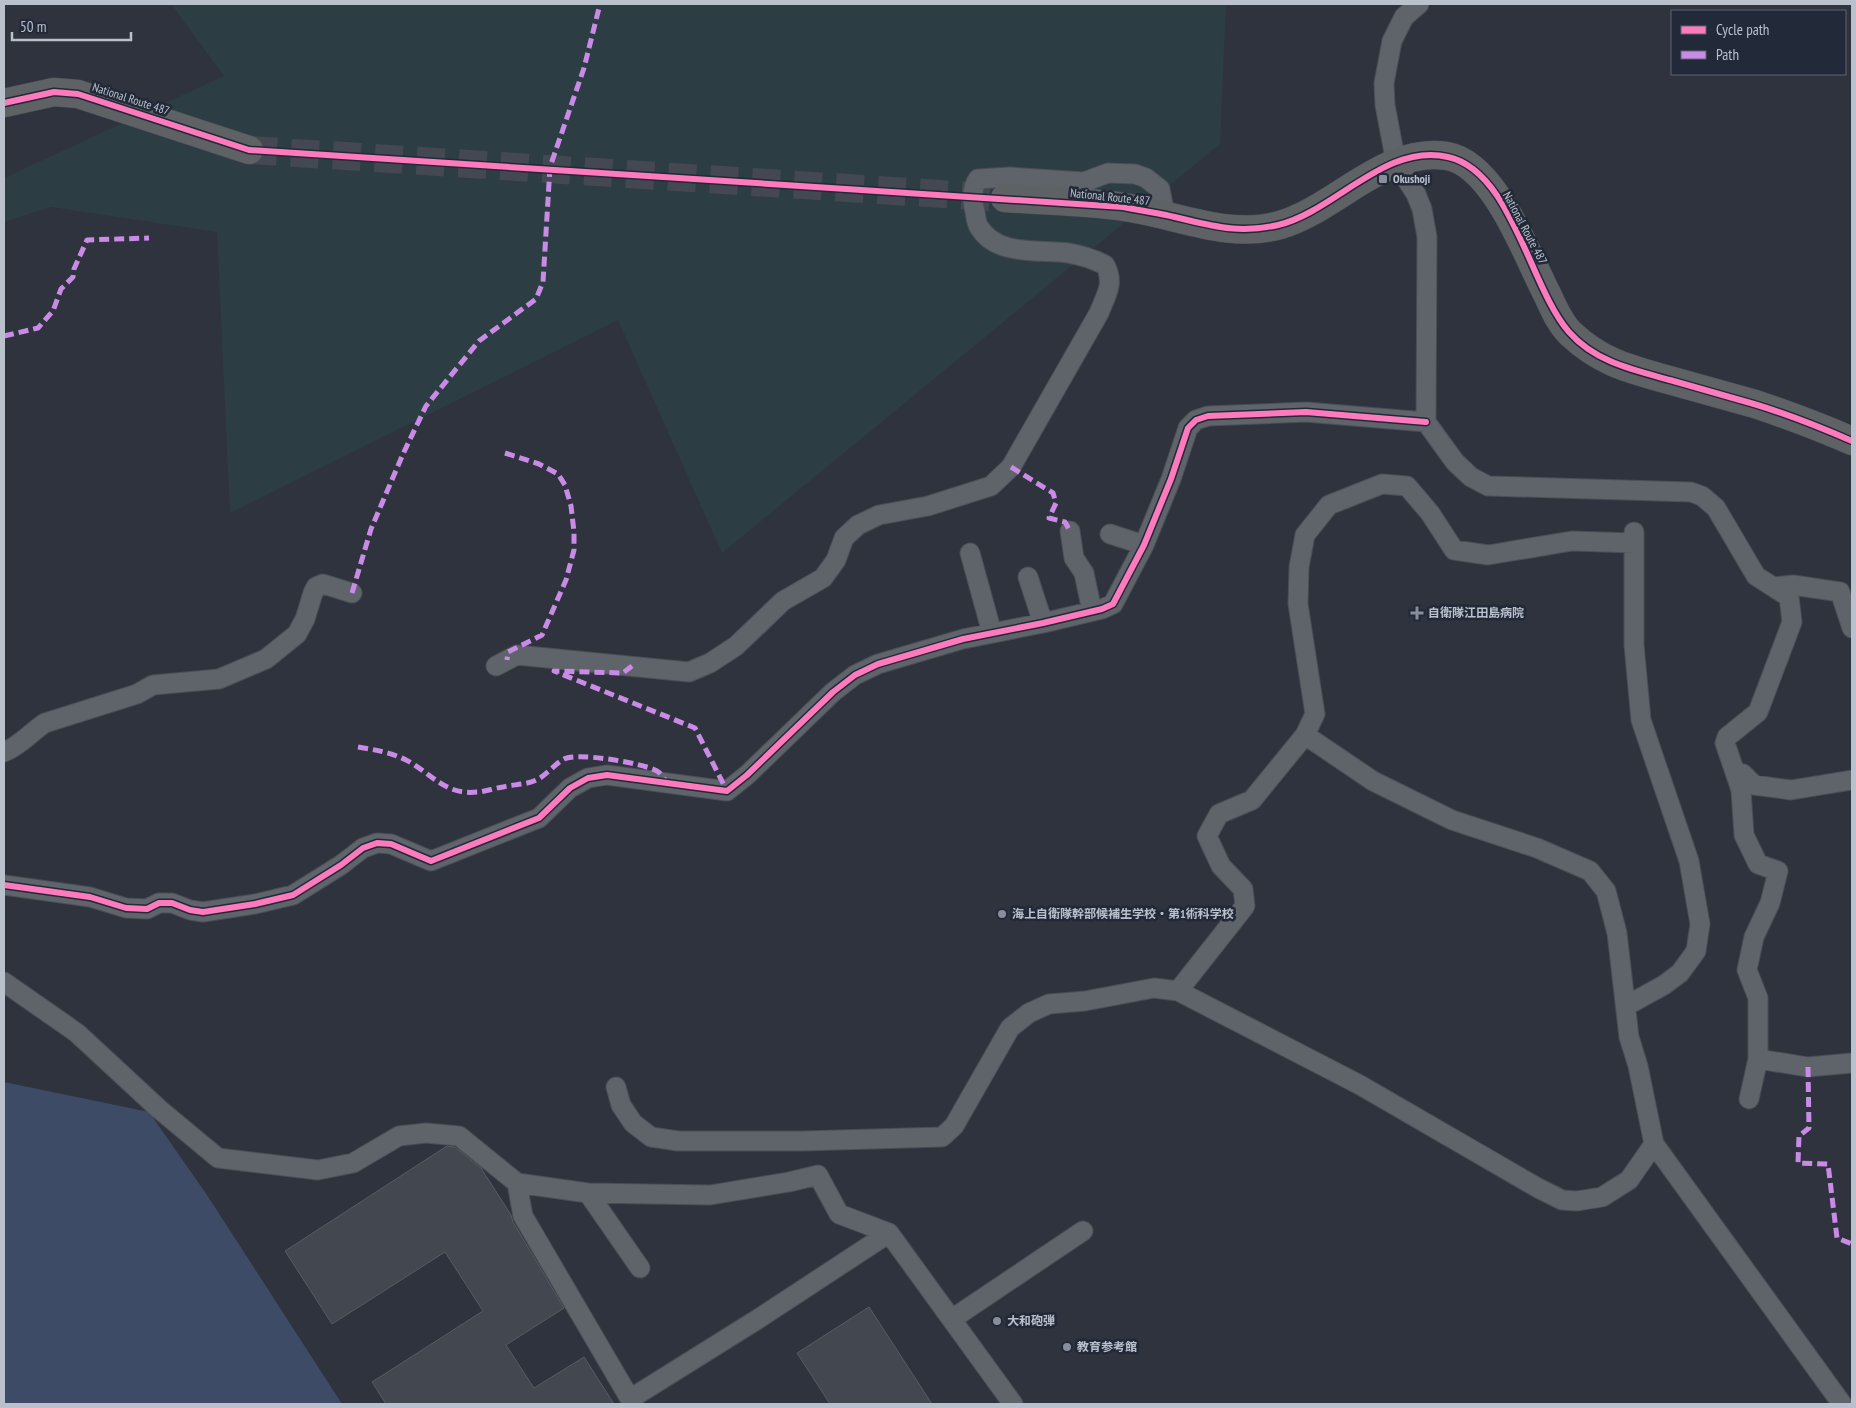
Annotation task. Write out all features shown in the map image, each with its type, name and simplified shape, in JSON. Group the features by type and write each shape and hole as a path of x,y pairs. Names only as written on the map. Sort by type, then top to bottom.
{"highway":[{"name":"National Route 487","path":"4,103 54,92 78,94 249,150"},
{"name":"National Route 487","path":"1005,198 1123,207 1220,228 1250,230 1280,225 1309,214 1396,162 1428,155 1447,156 1463,162 1476,171 1489,185 1505,208 1557,315 1569,333 1594,353 1616,364 1755,405 1852,441"}],"street":[{"path":"1419,4 1404,17 1392,41 1384,83 1385,105 1396,162 1416,194 1422,209 1427,237 1426,422 1455,462 1471,477 1488,486 1691,492 1702,496 1716,508 1756,576 1789,596 1792,622 1758,712 1727,737 1725,743 1741,790 1744,835 1758,864 1778,871 1770,903 1754,937 1747,970 1758,998 1758,1059 1749,1099"},
{"path":"496,666 517,655 689,672 710,663 736,646 783,601 823,578 836,560 844,538 858,525 879,515 928,506 991,486 1011,467 1099,313 1109,290 1110,275 1105,265 1091,258 1011,249 992,241 978,227 973,206 973,186 978,179 1010,177 1084,182 1108,173 1135,174 1146,178 1160,189 1166,215"},
{"path":"4,885 90,897 126,908 147,909 159,903 172,903 190,910 203,912 255,904 293,895 341,865 363,848 377,843 390,844 431,861 539,818 570,788 588,778 607,774 727,791 854,675 887,662 963,639 1043,623 1113,604 1144,545 1171,479 1188,428 1196,420 1208,416 1306,412 1426,422"},
{"path":"1178,991 1245,906 1243,889 1221,866 1207,836 1219,814 1252,800 1305,735 1315,714 1298,604 1299,567 1305,535 1329,505 1382,484 1406,486 1430,513 1454,550 1488,555 1572,542 1634,537 1634,645 1641,720 1689,860 1700,924 1696,952 1680,973 1664,985 1626,1006"},
{"path":"1070,531 1074,558 1084,573 1092,611"},
{"path":"1110,534 1144,545"},
{"path":"970,553 992,633"},
{"path":"1028,577 1043,623"},
{"path":"4,752 13,748 45,723 137,694 153,685 219,679 266,659 297,634 305,619 316,587 324,584 352,593"},
{"path":"1774,587 1793,585 1840,592 1852,628"},
{"path":"1305,735 1373,781 1452,820 1537,848 1590,871 1606,891 1617,933 1629,1038 1638,1066 1654,1144 1842,1404"},
{"path":"1735,772 1743,774 1754,785 1791,790 1852,780"},
{"path":"4,982 77,1033 159,1109 218,1158 318,1170 353,1163 400,1136 426,1133 459,1136 517,1183 588,1192 710,1195 789,1182 818,1175 839,1214 889,1233 1013,1404"},
{"path":"616,1087 621,1105 633,1123 651,1137 678,1141 803,1141 942,1137 954,1126 1010,1028 1029,1014 1049,1004 1085,1001 1154,988 1178,991 1360,1086 1562,1200 1577,1202 1602,1197 1629,1180 1654,1144"},
{"path":"1758,1059 1808,1067 1852,1063"},
{"path":"517,1183 523,1216 631,1402 889,1233"},
{"path":"588,1192 640,1268"},
{"path":"952,1319 1083,1231"}],"shaded area":[{"path":"171,4 1226,4 1220,144 722,553 618,320 230,513 217,232 51,207 4,222 4,178 224,76"}],"water":[{"path":"4,1082 149,1112 207,1195 342,1404 4,1404"}],"building":[{"path":"447,1146 455,1147 481,1168 511,1215 513,1222 564,1308 506,1345 534,1388 584,1357 614,1404 386,1404 372,1382 483,1311 445,1252 332,1324 285,1251"},
{"path":"869,1307 932,1404 830,1404 797,1353"}],"tunnel":[{"path":"249,150 1005,198"}],"marked path":[{"path":"352,593 371,529 426,406 479,341 536,299 543,282 550,167 584,68 600,4"},
{"path":"4,336 38,328 53,311 61,289 73,277 74,269 87,240 149,238"},
{"path":"505,453 539,464 558,474 565,485 571,506 574,532 574,550 566,580 542,635 508,652 507,660"},
{"path":"1011,467 1053,493 1056,503 1049,518 1065,522 1070,531"},
{"path":"632,666 623,673 554,671 695,728 727,791"},
{"path":"358,747 400,757 447,787 466,792 483,791 531,782 543,776 564,759 571,757 610,759 639,765 658,772 667,783"},
{"path":"1808,1067 1809,1128 1799,1136 1798,1163 1828,1164 1837,1238 1852,1244"}],"cycle path":[{"path":"4,103 54,92 78,94 249,150 1123,207 1234,229 1263,228 1299,218 1382,168 1403,159 1425,155 1448,157 1470,167 1488,184 1504,207 1518,233 1555,312 1569,332 1591,351 1616,364 1766,408 1852,441"},
{"path":"4,885 90,897 126,908 147,909 159,903 172,903 190,910 203,912 255,904 293,895 341,865 363,848 377,843 391,844 431,861 539,818 570,788 588,778 607,775 727,791 747,775 833,692 855,675 878,664 963,639 1043,623 1102,609 1113,604 1144,545 1171,479 1188,428 1196,420 1208,416 1306,412 1426,422"}],"place":[{"name":"Okushoji","path":"1383,179"},
{"name":"自衛隊江田島病院","path":"1417,613"},
{"name":"海上自衛隊幹部候補生学校・第1術科学校","path":"1002,914"},
{"name":"大和砲弾","path":"997,1321"},
{"name":"教育参考館","path":"1067,1347"}]}
